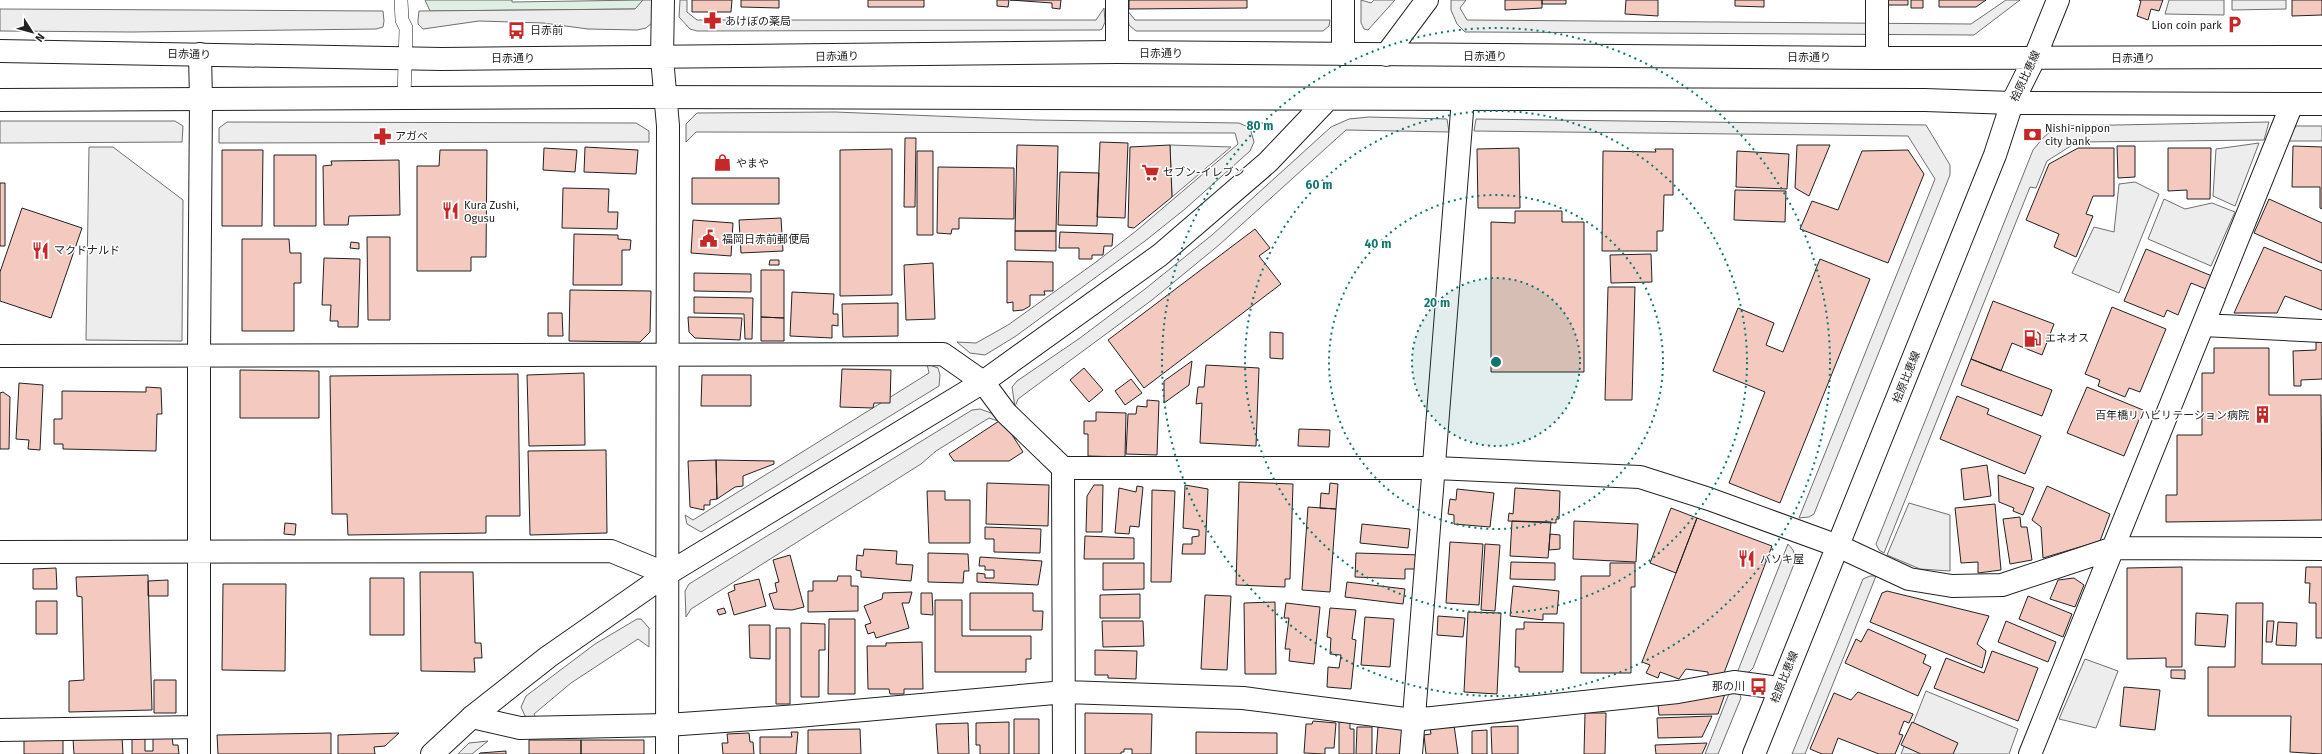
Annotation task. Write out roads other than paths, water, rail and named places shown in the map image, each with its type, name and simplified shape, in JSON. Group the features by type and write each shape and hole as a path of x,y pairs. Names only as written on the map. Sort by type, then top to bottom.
{"street":[{"path":"663,0 662,58 667,98 667,754"},
{"path":"1117,0 1117,52"},
{"path":"1343,0 1343,54"},
{"path":"1386,55 1427,0"},
{"path":"1877,0 1877,58"},
{"name":"桧原比恵線","path":"1754,754 1779,688 1838,546 1992,162 2012,103 2035,57 2058,0"},
{"name":"日赤通り","path":"0,50 404,58 662,58 1117,52 1877,58 2322,57"},
{"path":"199,754 200,552 198,355 202,100 200,54"},
{"path":"0,100 404,98 1328,98 1924,100 2012,103 2322,104"},
{"path":"432,754 472,717 548,657 667,574 984,382 1160,255 1268,162 1328,98"},
{"path":"1411,754 1435,468 1463,99"},
{"path":"2030,754 2292,104"},
{"path":"2203,325 2322,331"},
{"path":"0,356 943,354 984,382 1006,413 1063,468 1435,468 1640,477 1709,499 1838,546 1909,580 1952,586 2002,585 2114,548 2322,549"},
{"path":"1063,468 1065,692 1064,754"},
{"path":"0,552 611,551 667,574"},
{"path":"472,717 520,728 667,725 798,716 1065,692 1243,698 1413,720 1678,692 1734,682 1779,688"},
{"path":"0,730 199,727"}],"lane":[{"path":"401,0 402,20 406,28 404,98"}],"place":[{"name":"あけぼの薬局","path":"712,21"},
{"name":"Lion coin park","path":"2235,25"},
{"name":"日赤前","path":"517,30"},
{"name":"Nishi-nippon city bank","path":"2032,134"},
{"name":"アガペ","path":"382,136"},
{"name":"やまや","path":"723,163"},
{"name":"セブン-イレブン","path":"1150,172"},
{"name":"Kura Zushi, Ogusu","path":"451,211"},
{"name":"福岡日赤前郵便局","path":"709,239"},
{"name":"マクドナルド","path":"41,250"},
{"name":"エネオス","path":"2032,338"},
{"name":"百年橋リハビリテーション病院","path":"2262,415"},
{"name":"バソキ屋","path":"1747,559"},
{"name":"那の川","path":"1758,686"}]}
